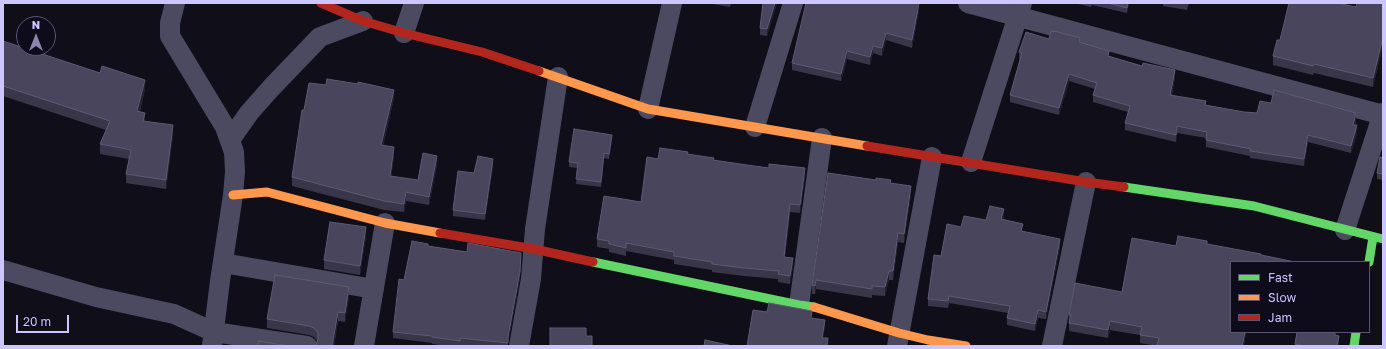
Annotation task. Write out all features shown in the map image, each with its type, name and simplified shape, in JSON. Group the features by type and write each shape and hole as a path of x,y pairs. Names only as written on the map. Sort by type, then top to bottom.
{"street":[{"path":"175,3 170,23 170,36 225,127 234,152 235,165 233,195 213,339"},
{"path":"321,3 363,21 404,33 482,52 648,109 1086,182 1159,191 1254,206 1383,239"},
{"path":"404,33 414,3"},
{"path":"648,109 672,3"},
{"path":"755,127 793,3"},
{"path":"968,3 1020,10 1383,114 1345,230"},
{"path":"971,162 1020,10"},
{"path":"230,140 249,113 320,37 363,21"},
{"path":"519,346 531,279 535,228 558,77"},
{"path":"799,305 811,207 822,138"},
{"path":"898,340 932,157"},
{"path":"1052,346 1086,182"},
{"path":"233,195 267,192 386,223 534,250 814,307 898,340 928,340 966,346"},
{"path":"364,346 386,223"},
{"path":"1369,261 1373,237"},
{"path":"223,263 374,289"},
{"path":"3,270 96,298 174,314 213,339 307,346"},
{"path":"1354,346 1356,333"}],"building":[{"path":"763,3 775,3 767,29 760,28"},
{"path":"806,3 919,3 912,40 886,33 882,48 873,46 870,57 847,51 841,74 792,63"},
{"path":"1108,3 1128,3 1127,8"},
{"path":"1289,3 1338,3 1356,7 1357,3 1383,3 1383,37 1373,78 1273,56 1277,40 1280,40"},
{"path":"1051,31 1080,38 1079,42 1109,51 1108,56 1142,66 1143,63 1175,70 1170,95 1206,101 1205,105 1257,113 1260,101 1271,103 1274,90 1356,113 1353,125 1357,125 1351,146 1308,135 1304,159 1250,151 1251,149 1206,140 1207,132 1177,126 1176,135 1125,123 1130,106 1093,95 1097,83 1069,74 1059,108 1010,95 1022,53 1019,52 1026,32 1049,39"},
{"path":"3,41 16,45 16,56 48,56 100,73 102,66 145,80 137,111 145,113 143,121 173,125 166,180 126,174 131,150 100,144 110,121 3,86"},
{"path":"327,79 358,84 358,82 394,90 381,145 394,147 390,176 418,180 423,153 437,156 429,197 406,192 404,204 384,201 292,177 302,110 304,110 309,83 326,85"},
{"path":"574,129 612,135 609,154 604,153 601,182 576,179 578,163 569,162"},
{"path":"660,148 688,152 687,154 714,158 713,160 747,165 769,168 769,164 805,168 800,205 790,204 784,257 793,258 790,276 778,274 779,271 712,264 712,262 674,256 674,252 626,243 626,248 609,244 609,241 597,239 604,196 641,202 647,157 658,159"},
{"path":"478,156 493,159 485,214 453,210 458,171 474,173"},
{"path":"1380,157 1383,158 1383,174 1377,173"},
{"path":"828,173 876,180 876,178 891,180 890,183 911,186 904,234 898,233 893,271 889,271 885,287 872,286 872,289 816,280 815,286 812,285"},
{"path":"990,206 1004,209 1001,219 1023,224 1021,231 1060,239 1046,312 1038,310 1035,324 1007,318 1010,306 949,296 948,301 928,299 934,255 941,256 947,224 961,227 964,216 986,220"},
{"path":"330,222 366,227 360,266 324,260"},
{"path":"1178,236 1207,241 1207,244 1290,261 1230,261 1230,333 1245,333 1242,346 1157,346 1159,338 1140,335 1142,327 1110,321 1108,330 1069,323 1075,283 1122,292 1132,238 1176,246"},
{"path":"412,241 428,244 428,246 467,252 468,243 521,253 520,271 508,343 460,338 460,341 432,336 393,332 399,279 404,280"},
{"path":"275,275 349,287 345,313 338,312 332,346 314,346 316,345 318,339 318,333 314,328 267,319"},
{"path":"769,303 812,311 811,318 825,320 822,338 828,338 827,346 747,346 753,310 767,312"},
{"path":"550,328 586,328 586,336 592,336 592,346 550,346"},
{"path":"1297,333 1335,333 1335,335 1339,336 1337,346 1306,346 1295,344"},
{"path":"705,340 733,346 704,346"},
{"path":"259,341 289,346 258,346"}],"traffic: fast":[{"path":"1124,187 1254,206 1383,239"},
{"path":"1369,261 1373,237"},
{"path":"593,262 814,307"},
{"path":"1354,346 1356,333"}],"traffic: slow":[{"path":"539,71 648,109 867,146"},
{"path":"233,195 267,192 385,223 440,233"},
{"path":"814,307 899,333 928,340 966,346"}],"traffic: jam":[{"path":"321,3 363,21 404,33 482,52 539,71"},
{"path":"867,146 1124,187"},
{"path":"440,233 534,249 593,262"}]}
